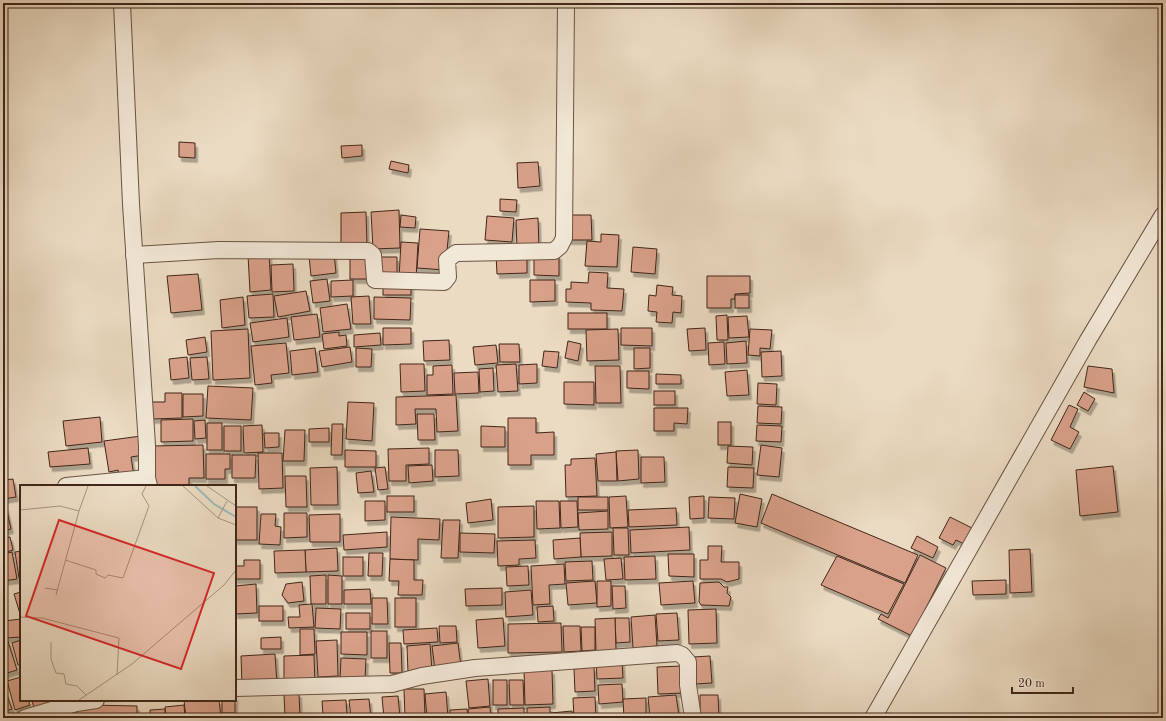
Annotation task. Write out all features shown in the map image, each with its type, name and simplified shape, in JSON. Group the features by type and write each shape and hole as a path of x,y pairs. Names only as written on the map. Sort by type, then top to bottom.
{"street":[{"path":"86,485 148,482 134,255 122,3"},
{"path":"134,255 219,250 368,251 373,255 375,280 444,282 448,277 447,260 456,253 554,251 560,246 564,238 566,3"},
{"path":"873,718 1088,340 1163,214"},
{"path":"236,688 392,684 422,676 475,668 677,653 682,655 688,662 688,685 693,718"},
{"path":"25,718 76,703 89,701"}],"building":[{"path":"179,142 195,143 195,158 179,157"},
{"path":"362,145 362,156 342,158 341,146"},
{"path":"391,161 409,165 408,173 389,169"},
{"path":"538,162 540,186 518,188 517,163"},
{"path":"500,199 517,200 516,212 500,211"},
{"path":"399,210 400,248 373,249 371,212"},
{"path":"366,212 367,247 341,248 341,213"},
{"path":"401,215 416,217 415,228 400,227"},
{"path":"568,215 591,215 592,240 568,240"},
{"path":"487,216 514,218 512,242 485,240"},
{"path":"538,218 539,248 517,249 516,220"},
{"path":"420,229 449,231 445,270 417,268"},
{"path":"601,234 619,235 617,267 585,266 587,241 601,242"},
{"path":"401,242 418,243 416,279 399,278"},
{"path":"633,247 657,249 655,274 631,272"},
{"path":"334,253 336,273 311,276 309,256"},
{"path":"269,254 271,290 250,292 248,255"},
{"path":"527,254 527,273 497,274 496,255"},
{"path":"534,254 559,255 559,276 534,275"},
{"path":"350,257 370,257 370,279 350,279"},
{"path":"376,257 397,257 397,278 377,279"},
{"path":"293,264 294,291 272,292 271,265"},
{"path":"589,272 608,273 607,288 624,289 622,311 591,310 591,303 566,302 566,289 571,289 571,282 588,283"},
{"path":"198,274 202,310 171,313 167,276"},
{"path":"707,276 750,276 750,293 735,294 735,299 731,299 731,308 707,308"},
{"path":"327,279 330,301 313,303 310,281"},
{"path":"353,280 353,296 331,297 331,281"},
{"path":"530,280 555,280 555,301 530,302"},
{"path":"383,283 411,283 411,295 383,295"},
{"path":"657,285 673,287 672,295 682,296 681,313 673,312 672,323 656,322 657,312 648,311 649,295 656,296"},
{"path":"306,291 310,311 278,317 274,296"},
{"path":"273,294 274,317 249,318 247,296"},
{"path":"735,295 749,295 749,308 735,308"},
{"path":"369,296 371,324 353,324 351,297"},
{"path":"243,297 245,325 222,328 220,300"},
{"path":"374,297 411,298 410,320 374,319"},
{"path":"347,304 351,329 323,332 320,308"},
{"path":"568,313 607,313 607,329 568,329"},
{"path":"317,314 320,337 294,340 291,317"},
{"path":"727,315 728,340 717,340 716,316"},
{"path":"747,316 749,337 729,338 728,317"},
{"path":"287,318 289,337 253,342 250,323"},
{"path":"383,328 411,328 411,344 383,345"},
{"path":"621,328 652,328 652,346 621,345"},
{"path":"705,328 706,350 689,351 687,329"},
{"path":"248,329 250,378 213,380 211,331"},
{"path":"618,329 619,360 587,361 586,330"},
{"path":"750,329 772,330 770,349 760,348 760,356 748,355"},
{"path":"339,332 339,336 346,335 347,346 324,349 322,334"},
{"path":"380,333 381,345 354,347 354,335"},
{"path":"205,337 207,352 188,355 186,340"},
{"path":"449,340 450,360 424,361 423,341"},
{"path":"568,341 581,344 578,361 565,358"},
{"path":"746,341 747,363 727,364 726,343"},
{"path":"724,342 725,364 709,365 708,343"},
{"path":"286,343 289,373 271,375 272,383 255,385 251,346"},
{"path":"499,344 519,344 520,362 500,362"},
{"path":"496,345 498,363 475,365 473,347"},
{"path":"350,347 352,362 322,367 319,351"},
{"path":"315,348 318,372 292,375 290,351"},
{"path":"356,348 372,349 371,367 356,367"},
{"path":"634,348 650,348 650,368 634,369"},
{"path":"544,351 559,352 557,368 542,366"},
{"path":"781,351 782,376 762,377 761,352"},
{"path":"187,357 189,378 171,380 169,359"},
{"path":"207,357 209,379 192,380 190,358"},
{"path":"400,364 424,364 425,391 401,392"},
{"path":"516,364 518,391 498,392 496,365"},
{"path":"537,364 537,383 519,384 519,365"},
{"path":"452,365 453,394 427,395 427,375 433,375 433,366"},
{"path":"595,366 620,366 621,403 596,403"},
{"path":"1088,366 1112,369 1114,393 1084,387"},
{"path":"493,368 494,391 480,392 479,369"},
{"path":"747,370 749,395 727,396 725,372"},
{"path":"627,371 649,371 649,389 627,388"},
{"path":"478,372 479,393 455,394 454,373"},
{"path":"656,374 681,375 681,384 656,384"},
{"path":"564,382 594,382 594,405 564,404"},
{"path":"758,383 777,384 776,405 757,404"},
{"path":"208,386 253,388 251,420 206,418"},
{"path":"654,391 675,391 675,405 654,405"},
{"path":"1084,392 1095,399 1088,411 1077,405"},
{"path":"165,393 182,393 182,418 152,419 152,402 165,402"},
{"path":"183,394 203,394 203,416 183,417"},
{"path":"456,395 458,431 437,432 436,409 415,409 416,424 396,425 396,397"},
{"path":"348,402 374,403 372,441 346,439"},
{"path":"1069,405 1078,409 1070,427 1079,432 1070,449 1051,440"},
{"path":"758,406 782,407 781,424 757,423"},
{"path":"654,408 688,408 687,424 674,423 674,431 654,431"},
{"path":"417,414 434,414 435,440 418,440"},
{"path":"100,417 102,442 66,446 63,421"},
{"path":"508,418 536,418 536,433 554,432 554,455 531,455 531,465 508,465"},
{"path":"193,419 193,441 161,442 161,420"},
{"path":"205,420 206,438 195,439 194,421"},
{"path":"718,422 731,422 731,445 718,445"},
{"path":"207,423 222,423 222,450 207,450"},
{"path":"332,424 343,424 342,455 331,455"},
{"path":"262,425 263,452 244,453 243,426"},
{"path":"757,425 782,426 781,442 756,441"},
{"path":"224,426 241,426 241,451 224,451"},
{"path":"481,426 505,427 505,447 481,447"},
{"path":"329,428 329,442 309,442 309,429"},
{"path":"285,430 305,430 304,461 283,461"},
{"path":"264,433 279,433 279,447 265,448"},
{"path":"141,436 144,455 131,457 134,476 120,478 118,470 109,472 104,441"},
{"path":"203,445 204,478 189,478 189,485 153,485 153,446"},
{"path":"761,445 782,448 779,477 757,475"},
{"path":"728,446 753,447 752,465 727,463"},
{"path":"88,448 90,464 50,467 48,452"},
{"path":"429,448 429,464 406,465 406,481 389,481 388,449"},
{"path":"345,450 376,451 376,467 345,467"},
{"path":"435,450 458,450 459,476 435,477"},
{"path":"638,450 639,479 618,481 616,451"},
{"path":"616,452 617,481 598,481 596,454"},
{"path":"258,453 282,453 283,488 259,489"},
{"path":"206,454 230,454 230,469 225,469 225,479 206,479"},
{"path":"232,455 256,455 255,478 232,478"},
{"path":"641,457 664,457 665,482 641,483"},
{"path":"595,458 597,496 566,497 565,465 571,465 571,459"},
{"path":"432,465 433,481 409,483 408,466"},
{"path":"1113,466 1118,512 1080,516 1076,470"},
{"path":"337,467 338,505 311,505 310,468"},
{"path":"385,467 388,489 378,490 375,468"},
{"path":"728,467 754,468 753,488 727,487"},
{"path":"371,471 374,492 358,493 356,473"},
{"path":"285,476 306,476 307,507 286,507"},
{"path":"13,479 16,497 3,499 3,480"},
{"path":"740,494 762,499 757,527 735,523"},
{"path":"772,494 918,555 905,583 761,523"},
{"path":"387,496 414,496 414,512 387,512"},
{"path":"626,496 628,527 610,528 609,497"},
{"path":"704,496 704,518 690,519 689,497"},
{"path":"578,497 608,497 608,510 578,510"},
{"path":"709,497 735,498 734,519 708,518"},
{"path":"491,499 493,520 468,523 466,503"},
{"path":"365,501 385,501 385,520 365,521"},
{"path":"536,501 559,501 560,528 537,529"},
{"path":"560,501 577,501 578,527 561,528"},
{"path":"534,506 534,537 498,538 498,507"},
{"path":"3,507 6,507 11,529 3,531"},
{"path":"236,507 257,507 257,540 236,540"},
{"path":"676,508 677,525 629,527 628,510"},
{"path":"608,511 608,529 579,530 578,513"},
{"path":"284,513 307,513 307,537 284,538"},
{"path":"261,514 276,514 275,526 281,527 280,545 259,544"},
{"path":"340,514 340,542 310,542 309,515"},
{"path":"391,517 440,519 439,540 418,539 418,560 390,559"},
{"path":"950,517 972,528 964,544 956,540 953,545 939,538"},
{"path":"443,520 460,520 458,558 441,558"},
{"path":"689,527 690,550 631,553 630,530"},
{"path":"613,528 628,528 629,555 614,555"},
{"path":"387,532 387,547 344,550 343,535"},
{"path":"612,532 612,556 581,557 580,533"},
{"path":"460,533 495,534 494,553 460,552"},
{"path":"917,536 938,547 933,558 911,548"},
{"path":"10,537 13,550 3,553 3,538"},
{"path":"580,538 581,557 554,559 553,540"},
{"path":"535,540 536,558 519,559 519,565 498,566 497,541"},
{"path":"708,546 722,546 721,562 739,562 739,579 727,582 721,579 700,579 700,560 708,560"},
{"path":"337,548 338,571 306,572 305,550"},
{"path":"1030,549 1032,592 1010,593 1009,550"},
{"path":"305,550 306,572 275,573 274,551"},
{"path":"20,551 20,578 19,578 15,552"},
{"path":"12,552 17,579 3,581 3,554"},
{"path":"369,553 383,553 382,576 368,576"},
{"path":"668,554 694,554 694,577 669,576"},
{"path":"920,555 946,568 912,636 878,619 881,614 888,618"},
{"path":"655,556 656,579 625,580 624,557"},
{"path":"837,556 904,584 888,614 821,585"},
{"path":"343,557 363,557 363,576 343,576"},
{"path":"621,558 623,579 606,580 604,559"},
{"path":"390,559 414,560 414,580 423,580 422,595 398,595 399,581 389,581"},
{"path":"244,560 260,560 260,579 236,579 236,566 244,566"},
{"path":"592,561 593,580 566,581 565,562"},
{"path":"564,564 565,584 549,585 550,604 533,605 531,566"},
{"path":"528,566 529,585 507,586 506,567"},
{"path":"326,575 326,604 311,604 310,576"},
{"path":"328,575 342,576 342,604 328,604"},
{"path":"1006,580 1006,594 973,595 972,581"},
{"path":"595,581 597,603 568,605 566,583"},
{"path":"597,581 611,581 611,606 597,607"},
{"path":"693,581 695,603 661,605 659,583"},
{"path":"302,582 304,601 288,603 282,595 286,584"},
{"path":"719,582 724,587 728,587 727,593 731,597 729,606 701,605 699,602 700,583"},
{"path":"256,584 257,613 236,614 236,586"},
{"path":"612,586 625,586 626,608 613,609"},
{"path":"502,588 502,605 466,606 465,589"},
{"path":"370,589 371,604 344,604 344,590"},
{"path":"531,590 533,615 506,617 505,592"},
{"path":"20,592 20,614 14,594"},
{"path":"372,598 387,598 388,624 372,624"},
{"path":"395,598 416,598 416,627 395,627"},
{"path":"312,604 314,627 289,628 288,617 300,617 299,605"},
{"path":"259,606 283,606 283,621 259,621"},
{"path":"553,606 554,621 538,622 537,607"},
{"path":"316,608 341,609 340,629 315,628"},
{"path":"716,609 717,643 689,644 688,610"},
{"path":"346,613 370,613 370,629 346,629"},
{"path":"677,613 679,640 658,641 656,614"},
{"path":"655,615 657,646 633,648 631,617"},
{"path":"503,618 505,646 478,648 476,620"},
{"path":"615,618 629,618 630,642 616,643"},
{"path":"615,618 616,650 596,651 595,619"},
{"path":"20,619 20,637 6,638 4,621"},
{"path":"561,623 562,652 508,653 508,624"},
{"path":"439,626 456,626 457,642 440,643"},
{"path":"563,626 580,626 581,651 564,652"},
{"path":"581,627 595,627 595,650 582,651"},
{"path":"437,628 438,642 404,644 403,630"},
{"path":"300,629 314,629 315,654 300,655"},
{"path":"371,631 387,631 387,658 371,658"},
{"path":"341,632 367,632 367,655 341,654"},
{"path":"281,637 281,649 261,649 261,638"},
{"path":"20,640 20,665 18,665 12,643"},
{"path":"337,640 338,676 318,677 316,641"},
{"path":"8,641 17,670 4,674 3,643"},
{"path":"389,643 401,643 402,673 390,673"},
{"path":"458,643 461,667 435,670 432,646"},
{"path":"430,644 432,671 408,673 407,646"},
{"path":"275,654 277,684 242,686 241,656"},
{"path":"314,655 315,685 284,686 284,656"},
{"path":"710,656 712,683 695,684 693,657"},
{"path":"341,658 366,659 365,679 340,679"},
{"path":"622,661 623,678 597,679 596,662"},
{"path":"683,666 684,693 658,694 657,667"},
{"path":"594,667 595,691 575,692 574,669"},
{"path":"524,670 552,670 553,704 525,705"},
{"path":"20,677 20,701 28,701 30,705 15,710 7,681"},
{"path":"488,679 490,706 469,708 466,681"},
{"path":"493,680 507,680 507,705 493,705"},
{"path":"509,680 523,680 524,705 510,705"},
{"path":"622,684 623,702 599,704 598,685"},
{"path":"3,685 12,709 3,712"},
{"path":"404,689 424,689 425,718 405,718"},
{"path":"446,692 448,718 427,718 425,694"},
{"path":"299,693 300,718 285,718 284,694"},
{"path":"676,695 679,716 650,718 648,697"},
{"path":"700,695 718,695 719,717 700,718"},
{"path":"398,696 400,718 384,718 382,697"},
{"path":"595,697 596,718 574,718 573,698"},
{"path":"646,698 646,717 624,718 623,699"},
{"path":"369,699 371,718 351,718 349,700"},
{"path":"346,700 347,714 323,716 322,701"},
{"path":"32,701 48,701 49,706 34,709"},
{"path":"184,701 219,701 221,718 186,718"},
{"path":"222,701 235,701 235,713 222,713"},
{"path":"87,705 137,706 137,718 76,718 77,707"},
{"path":"184,705 185,718 166,718 165,707"},
{"path":"490,707 491,718 469,718 468,709"},
{"path":"550,707 550,718 527,718 527,708"},
{"path":"524,708 524,718 498,718 498,709"},
{"path":"165,709 165,718 150,718 150,710"},
{"path":"467,709 468,718 450,718 450,710"},
{"path":"572,711 573,718 551,718 551,713"},
{"path":"882,713 901,714 901,718 882,718"}]}
